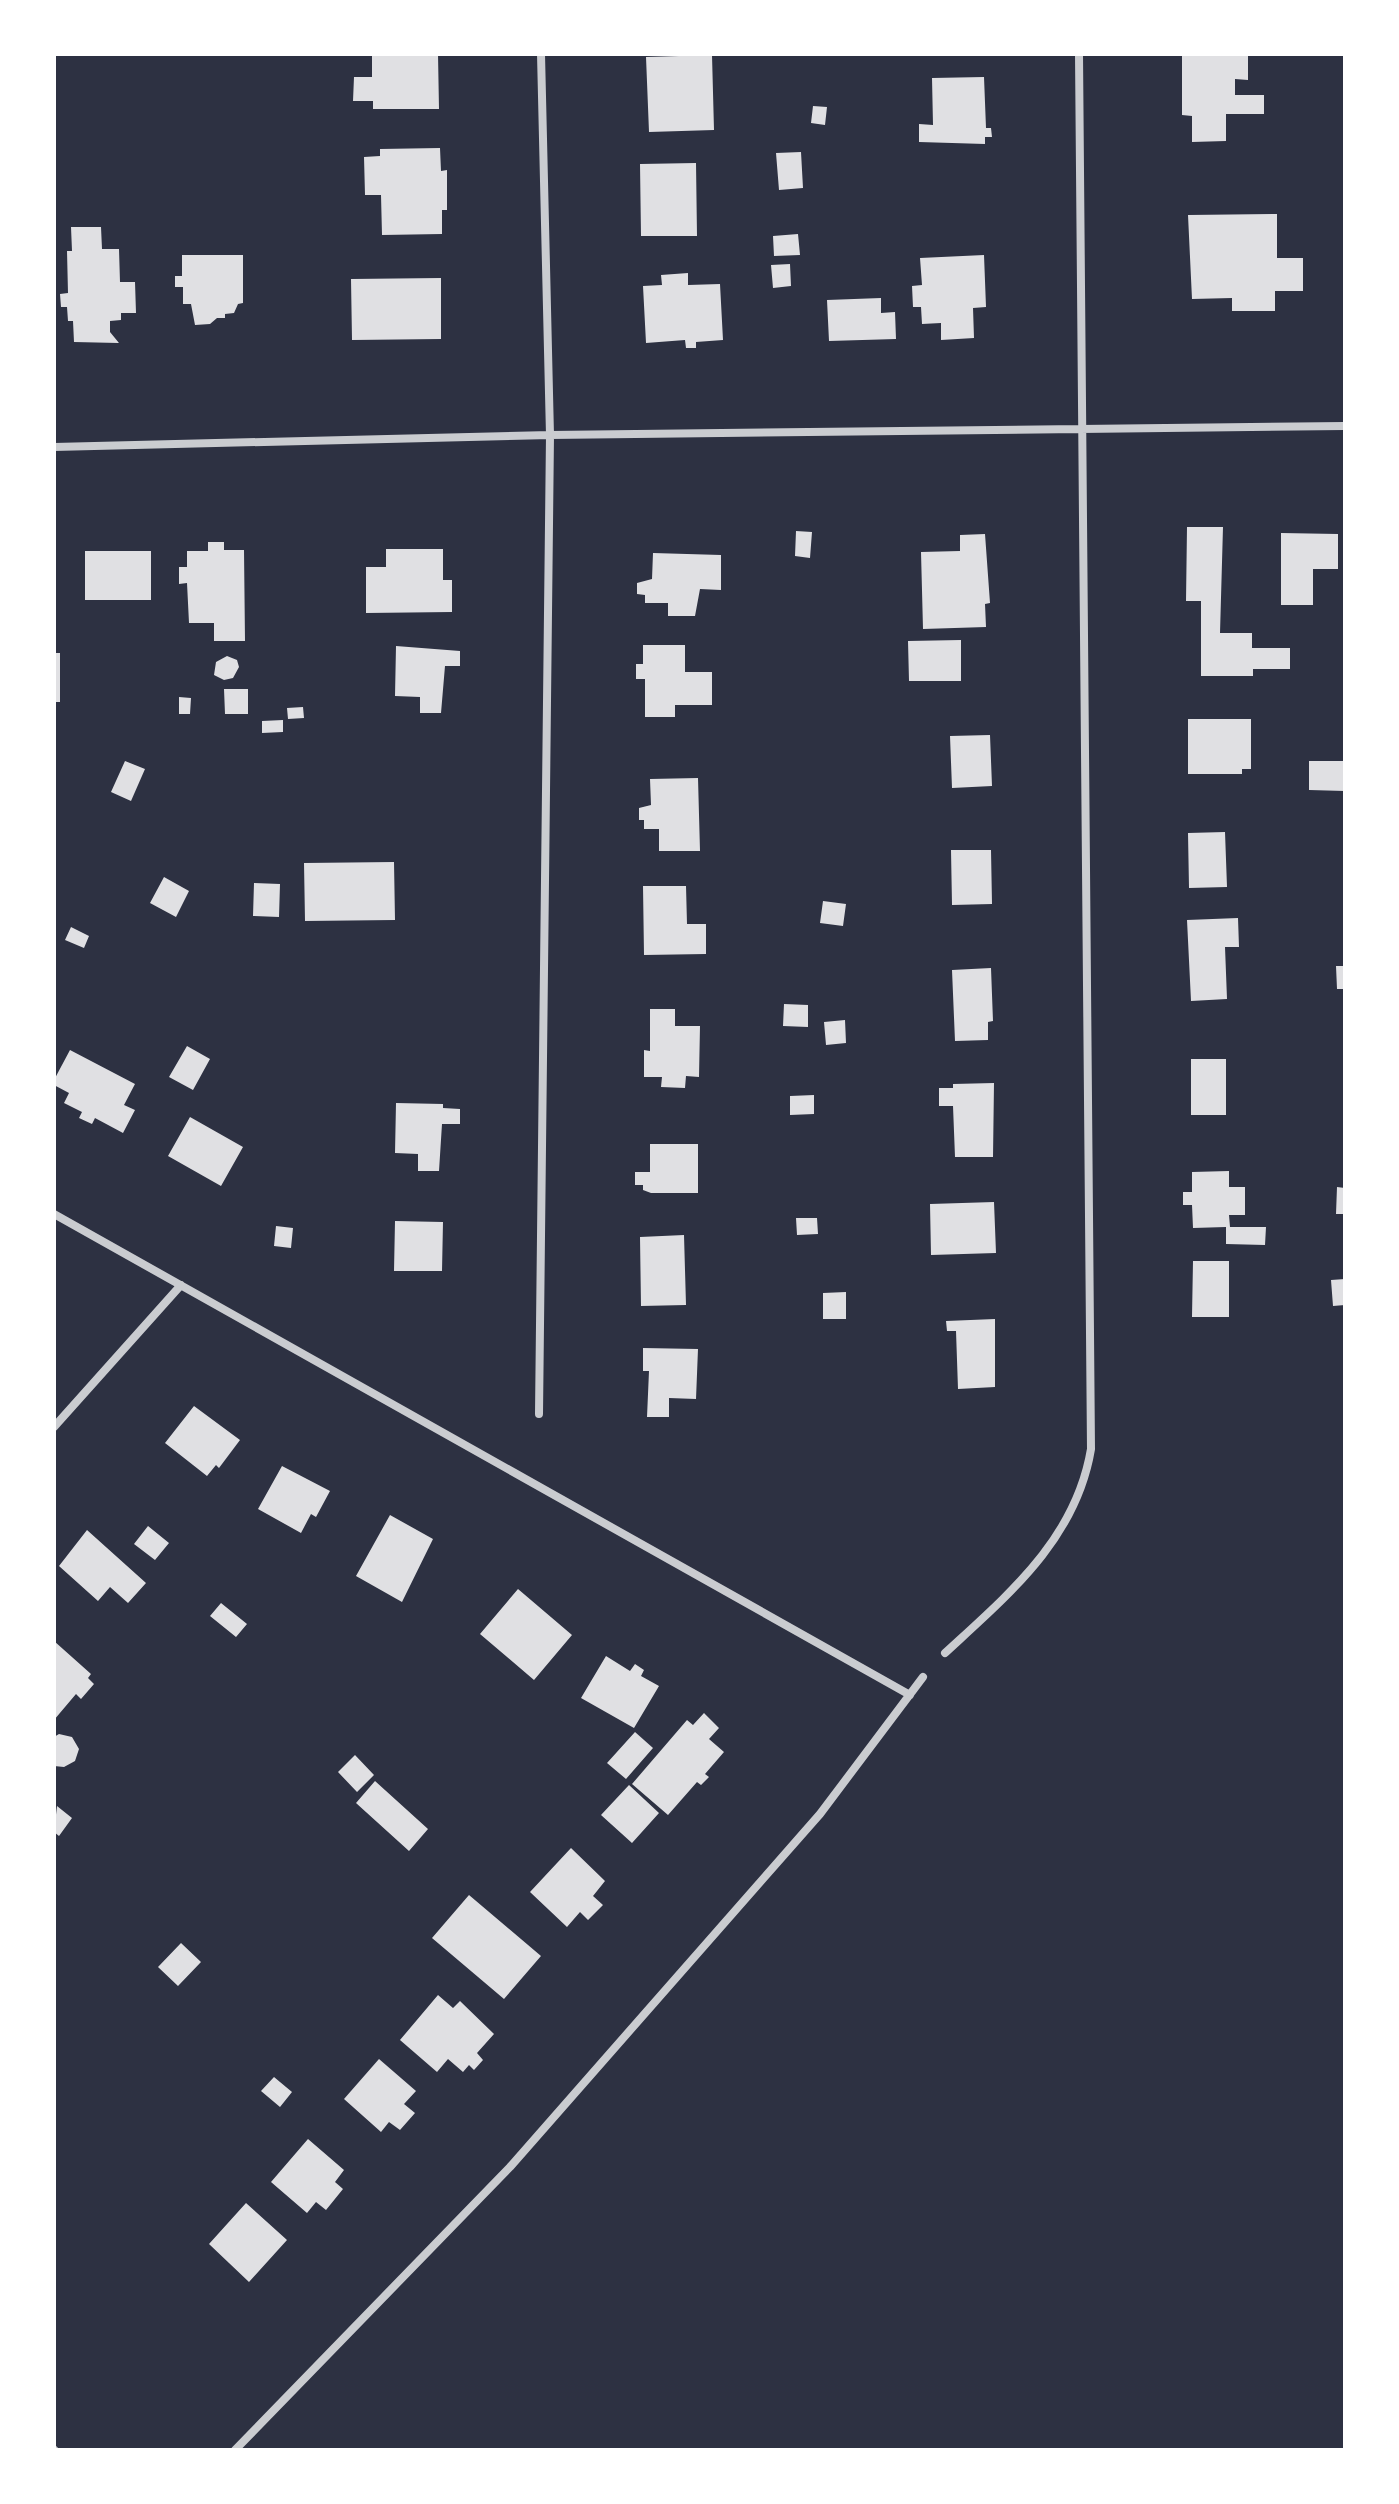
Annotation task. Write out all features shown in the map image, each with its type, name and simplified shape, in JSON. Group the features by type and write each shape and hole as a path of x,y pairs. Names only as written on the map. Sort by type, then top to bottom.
{"street":[{"path":"539,1414 550,435 541,54"},
{"path":"945,1653 1027,1577 1049,1550 1077,1501 1091,1449 1079,54"},
{"path":"54,447 550,435 1345,426"},
{"path":"54,1214 910,1695"},
{"path":"54,1427 181,1285"},
{"path":"235,2450 510,2167 820,1814 923,1677"}],"building":[{"path":"372,54 438,54 439,109 373,109 373,101 353,101 354,77 372,77"},
{"path":"1182,54 1248,56 1248,80 1235,79 1235,95 1264,95 1264,114 1226,114 1226,141 1192,142 1192,116 1182,115"},
{"path":"712,55 714,130 649,132 646,57"},
{"path":"984,77 986,128 991,128 992,137 985,137 985,144 919,142 919,124 933,125 932,78"},
{"path":"813,106 827,107 825,125 811,123"},
{"path":"440,148 441,171 447,170 447,210 442,210 442,234 382,235 381,195 365,195 364,157 380,156 380,149"},
{"path":"801,152 803,188 779,190 776,153"},
{"path":"696,163 697,236 641,236 640,164"},
{"path":"1277,214 1277,258 1303,258 1303,291 1275,291 1275,311 1232,311 1232,298 1192,299 1188,215"},
{"path":"71,227 101,227 102,249 119,249 120,282 135,282 136,313 121,313 121,320 110,321 110,332 119,343 74,342 73,321 68,321 67,307 61,307 60,294 68,293 67,251 72,251"},
{"path":"798,234 800,255 774,256 773,236"},
{"path":"182,255 243,255 243,303 238,304 234,313 225,314 225,318 217,318 210,324 195,325 191,304 183,304 183,287 175,287 175,276 182,276"},
{"path":"984,255 986,307 973,308 974,338 941,340 941,323 922,324 921,307 913,307 912,286 922,285 920,258"},
{"path":"790,264 791,286 773,288 771,265"},
{"path":"688,273 688,285 720,284 723,340 696,342 696,348 686,348 685,340 646,343 643,286 662,285 661,275"},
{"path":"441,278 441,339 352,340 351,279"},
{"path":"881,298 881,313 895,312 896,339 829,341 827,300"},
{"path":"1187,527 1223,527 1220,633 1252,633 1252,648 1290,648 1290,669 1253,669 1253,676 1201,676 1201,601 1186,601"},
{"path":"796,531 812,532 810,558 795,556"},
{"path":"1281,533 1338,534 1338,569 1313,569 1313,605 1281,605"},
{"path":"985,534 990,603 985,604 986,627 923,629 921,552 960,551 960,535"},
{"path":"208,542 224,542 224,550 244,550 245,641 214,641 214,623 189,623 187,583 179,584 179,567 187,567 187,551 208,551"},
{"path":"386,549 443,549 443,580 452,580 452,612 366,613 366,567 386,567"},
{"path":"85,551 151,551 151,600 85,600"},
{"path":"653,553 721,555 721,590 700,589 695,616 668,616 668,603 645,603 645,595 637,594 637,583 652,579"},
{"path":"961,640 961,681 909,681 908,641"},
{"path":"643,645 685,645 685,672 712,672 712,705 675,705 675,717 645,717 645,679 636,679 636,664 643,664"},
{"path":"396,646 460,651 460,666 445,666 441,713 420,713 420,697 395,696"},
{"path":"54,653 60,653 60,702 54,702"},
{"path":"227,656 237,660 239,667 233,678 224,680 214,675 216,662"},
{"path":"224,689 248,689 248,714 225,714"},
{"path":"179,697 191,698 190,714 179,714"},
{"path":"303,707 304,718 288,719 287,708"},
{"path":"1188,719 1251,719 1251,769 1242,769 1242,774 1188,774"},
{"path":"283,720 283,732 262,733 262,721"},
{"path":"990,735 992,786 952,788 950,736"},
{"path":"125,761 145,769 131,801 111,792"},
{"path":"1309,761 1345,761 1345,791 1309,790"},
{"path":"698,778 700,851 659,851 659,829 644,829 644,820 639,820 639,808 651,805 650,779"},
{"path":"1225,832 1227,887 1189,888 1188,833"},
{"path":"951,850 991,850 992,904 952,905"},
{"path":"394,862 395,920 305,921 304,863"},
{"path":"164,877 189,891 176,917 150,903"},
{"path":"254,883 280,884 279,917 253,916"},
{"path":"643,886 686,886 687,924 706,924 706,954 644,955"},
{"path":"823,901 846,904 843,926 820,923"},
{"path":"1238,918 1239,947 1225,947 1227,999 1191,1001 1187,920"},
{"path":"71,927 89,936 84,948 65,940"},
{"path":"1336,966 1345,966 1345,989 1337,989"},
{"path":"991,968 993,1021 988,1022 988,1040 955,1041 952,970"},
{"path":"784,1004 808,1005 808,1027 783,1026"},
{"path":"650,1009 675,1009 675,1026 700,1026 699,1077 686,1076 685,1088 661,1087 662,1077 644,1077 644,1050 650,1051"},
{"path":"845,1020 846,1043 826,1045 824,1022"},
{"path":"187,1046 210,1059 193,1090 169,1077"},
{"path":"70,1050 135,1084 124,1105 135,1110 123,1133 95,1118 92,1124 79,1118 82,1112 64,1103 69,1093 54,1085 54,1080"},
{"path":"1191,1059 1226,1059 1226,1115 1191,1115"},
{"path":"994,1083 993,1157 955,1157 953,1106 939,1106 939,1088 953,1088 953,1084"},
{"path":"814,1095 814,1114 790,1115 790,1096"},
{"path":"396,1103 443,1104 443,1108 460,1109 460,1124 442,1124 439,1171 418,1171 418,1154 395,1153"},
{"path":"190,1117 243,1147 221,1186 168,1156"},
{"path":"650,1144 698,1144 698,1193 651,1193 643,1190 643,1185 635,1185 635,1172 650,1172"},
{"path":"1229,1171 1229,1187 1245,1187 1245,1215 1229,1215 1230,1227 1266,1227 1265,1245 1226,1244 1226,1227 1193,1228 1192,1205 1183,1205 1183,1192 1192,1192 1192,1172"},
{"path":"1337,1187 1345,1188 1345,1214 1336,1214"},
{"path":"994,1202 996,1253 931,1255 930,1204"},
{"path":"796,1218 817,1218 818,1234 797,1235"},
{"path":"395,1221 443,1222 442,1271 394,1271"},
{"path":"276,1226 293,1228 291,1248 274,1246"},
{"path":"684,1235 686,1305 641,1306 640,1237"},
{"path":"1193,1261 1229,1261 1229,1317 1192,1317"},
{"path":"1345,1279 1345,1305 1333,1306 1331,1280"},
{"path":"846,1292 846,1319 823,1319 823,1293"},
{"path":"995,1319 995,1387 958,1389 956,1331 947,1331 946,1321"},
{"path":"643,1348 698,1349 696,1399 669,1398 669,1417 647,1417 649,1371 643,1371"},
{"path":"194,1406 240,1440 219,1468 216,1465 207,1476 165,1443"},
{"path":"282,1466 330,1491 316,1517 311,1514 301,1533 258,1509"},
{"path":"390,1515 433,1539 402,1602 356,1576"},
{"path":"148,1526 169,1543 155,1560 134,1544"},
{"path":"87,1530 146,1583 128,1603 110,1587 98,1601 59,1566"},
{"path":"518,1589 572,1635 534,1680 480,1634"},
{"path":"221,1603 247,1624 236,1637 210,1616"},
{"path":"54,1641 91,1674 88,1678 94,1684 81,1699 76,1694 54,1720"},
{"path":"606,1656 630,1671 635,1664 644,1670 641,1676 659,1686 634,1728 581,1698"},
{"path":"704,1713 719,1728 709,1739 724,1752 705,1774 709,1777 701,1785 697,1782 668,1815 632,1784 687,1720 693,1725"},
{"path":"635,1732 653,1748 626,1779 607,1763"},
{"path":"59,1734 72,1737 79,1749 75,1761 64,1767 54,1766 54,1737"},
{"path":"355,1755 374,1775 357,1792 338,1772"},
{"path":"375,1781 428,1829 409,1851 356,1803"},
{"path":"629,1785 659,1813 632,1843 601,1815"},
{"path":"57,1806 72,1818 59,1836 54,1832"},
{"path":"571,1848 605,1881 593,1896 603,1905 588,1920 580,1912 567,1927 530,1892"},
{"path":"469,1895 541,1956 504,1999 432,1938"},
{"path":"181,1943 201,1962 178,1986 158,1967"},
{"path":"438,1995 453,2008 460,2001 494,2034 477,2053 483,2060 474,2070 469,2065 463,2072 448,2059 437,2072 400,2040"},
{"path":"379,2059 416,2091 404,2104 415,2113 400,2130 389,2122 381,2132 344,2099"},
{"path":"274,2077 292,2092 280,2107 261,2091"},
{"path":"308,2139 344,2170 335,2182 343,2189 326,2210 316,2202 307,2213 271,2182"},
{"path":"246,2203 287,2240 249,2282 209,2244"}]}
